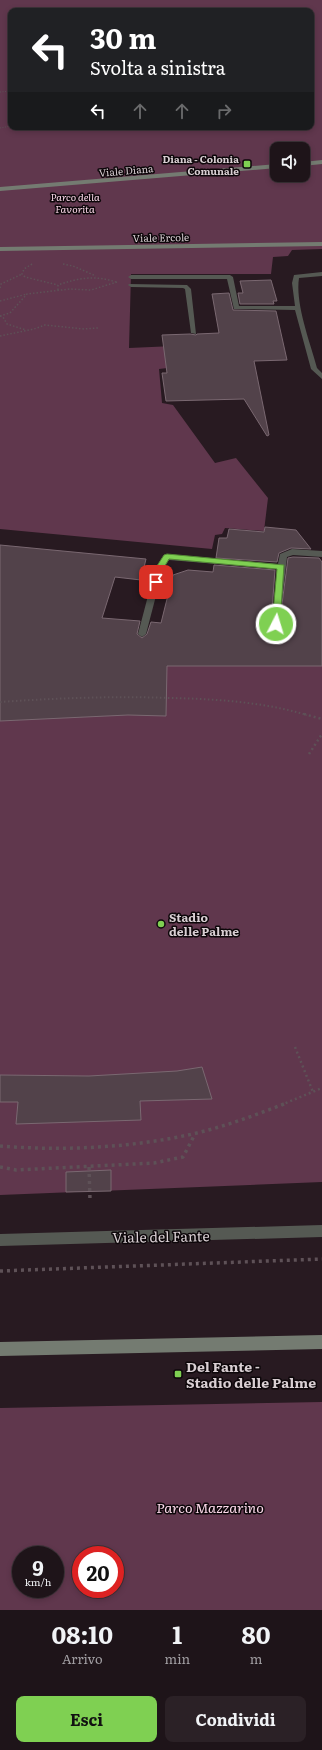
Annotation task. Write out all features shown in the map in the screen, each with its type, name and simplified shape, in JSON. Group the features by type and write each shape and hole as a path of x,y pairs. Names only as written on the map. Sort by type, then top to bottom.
{"street":[{"path":"310,163 322,162"},
{"name":"Viale Diana","path":"0,189 270,167"},
{"name":"Viale Ercole","path":"0,249 322,244"},
{"path":"322,274 296,276 295,283 298,308 314,369 322,377"},
{"path":"131,277 230,277 236,308 298,308"},
{"path":"131,285 185,286 188,289 194,333"},
{"path":"276,624 283,556 292,552 322,554"},
{"path":"142,634 159,569 167,557 281,567"},
{"name":"Viale del Fante","path":"0,1240 322,1232"},
{"path":"0,1349 322,1342"}],"path":[{"path":"0,288 2,284 22,274 24,269 32,264"},
{"path":"58,264 73,266 117,283"},
{"path":"22,274 25,277 58,285 74,279 96,276"},
{"path":"0,301 27,294 58,290 91,290 117,283 131,277"},
{"path":"58,285 58,290"},
{"path":"0,316 10,313 27,294"},
{"path":"0,316 3,317 7,324 26,330"},
{"path":"0,336 34,329 45,325 84,329 98,328"},
{"path":"0,702 66,698 130,697 225,700 261,704 322,719"},
{"path":"309,754 322,734"},
{"path":"295,1047 313,1092"},
{"path":"0,1146 61,1149 111,1146 160,1140 195,1133 237,1121 322,1088"},
{"path":"0,1167 16,1170 154,1163 183,1157 195,1133"},
{"path":"90,1167 90,1200"},
{"path":"0,1271 322,1259"}],"green space":[{"name":"Parco della Favorita","path":"0,0 322,0 322,249 292,250 288,256 273,257 271,274 131,274 129,348 174,346 176,367 159,369 162,403 173,405 215,463 236,458 268,498 264,531 225,528 222,534 215,535 212,549 0,529"},
{"name":"Stadio delle Palme","path":"0,666 322,666 322,1182 0,1195"},
{"name":"Parco Mazzarino","path":"322,1402 322,1610 0,1610 0,1408"}],"building":[{"path":"271,280 277,301 273,301 274,304 240,304 238,293 243,293 240,281"},
{"path":"229,293 233,310 276,311 287,360 254,361 269,435 267,436 244,399 166,401 162,373 167,373 162,335 219,333 212,294"},
{"path":"265,527 296,530 311,549 291,548 279,553 277,562 216,558 219,538 227,538 229,529 264,532"},
{"path":"0,545 146,559 141,580 115,577 102,618 140,621 137,634 142,638 147,634 151,622 161,623 173,575 188,570 213,572 214,565 275,570 271,624 275,628 279,627 288,558 319,558 322,562 322,666 167,666 166,716 128,715 0,721"},
{"path":"202,1067 212,1099 140,1101 141,1120 16,1124 18,1102 0,1102 0,1075 89,1076 177,1071"},
{"path":"111,1170 111,1191 66,1192 66,1172"}],"place":[{"name":"Diana - Colonia Comunale","path":"247,164"},
{"name":"Stadio delle Palme","path":"161,924"},
{"name":"Del Fante - Stadio delle Palme","path":"178,1374"}],"route":[{"path":"156,582 159,569 167,557 281,567 276,624"}]}
